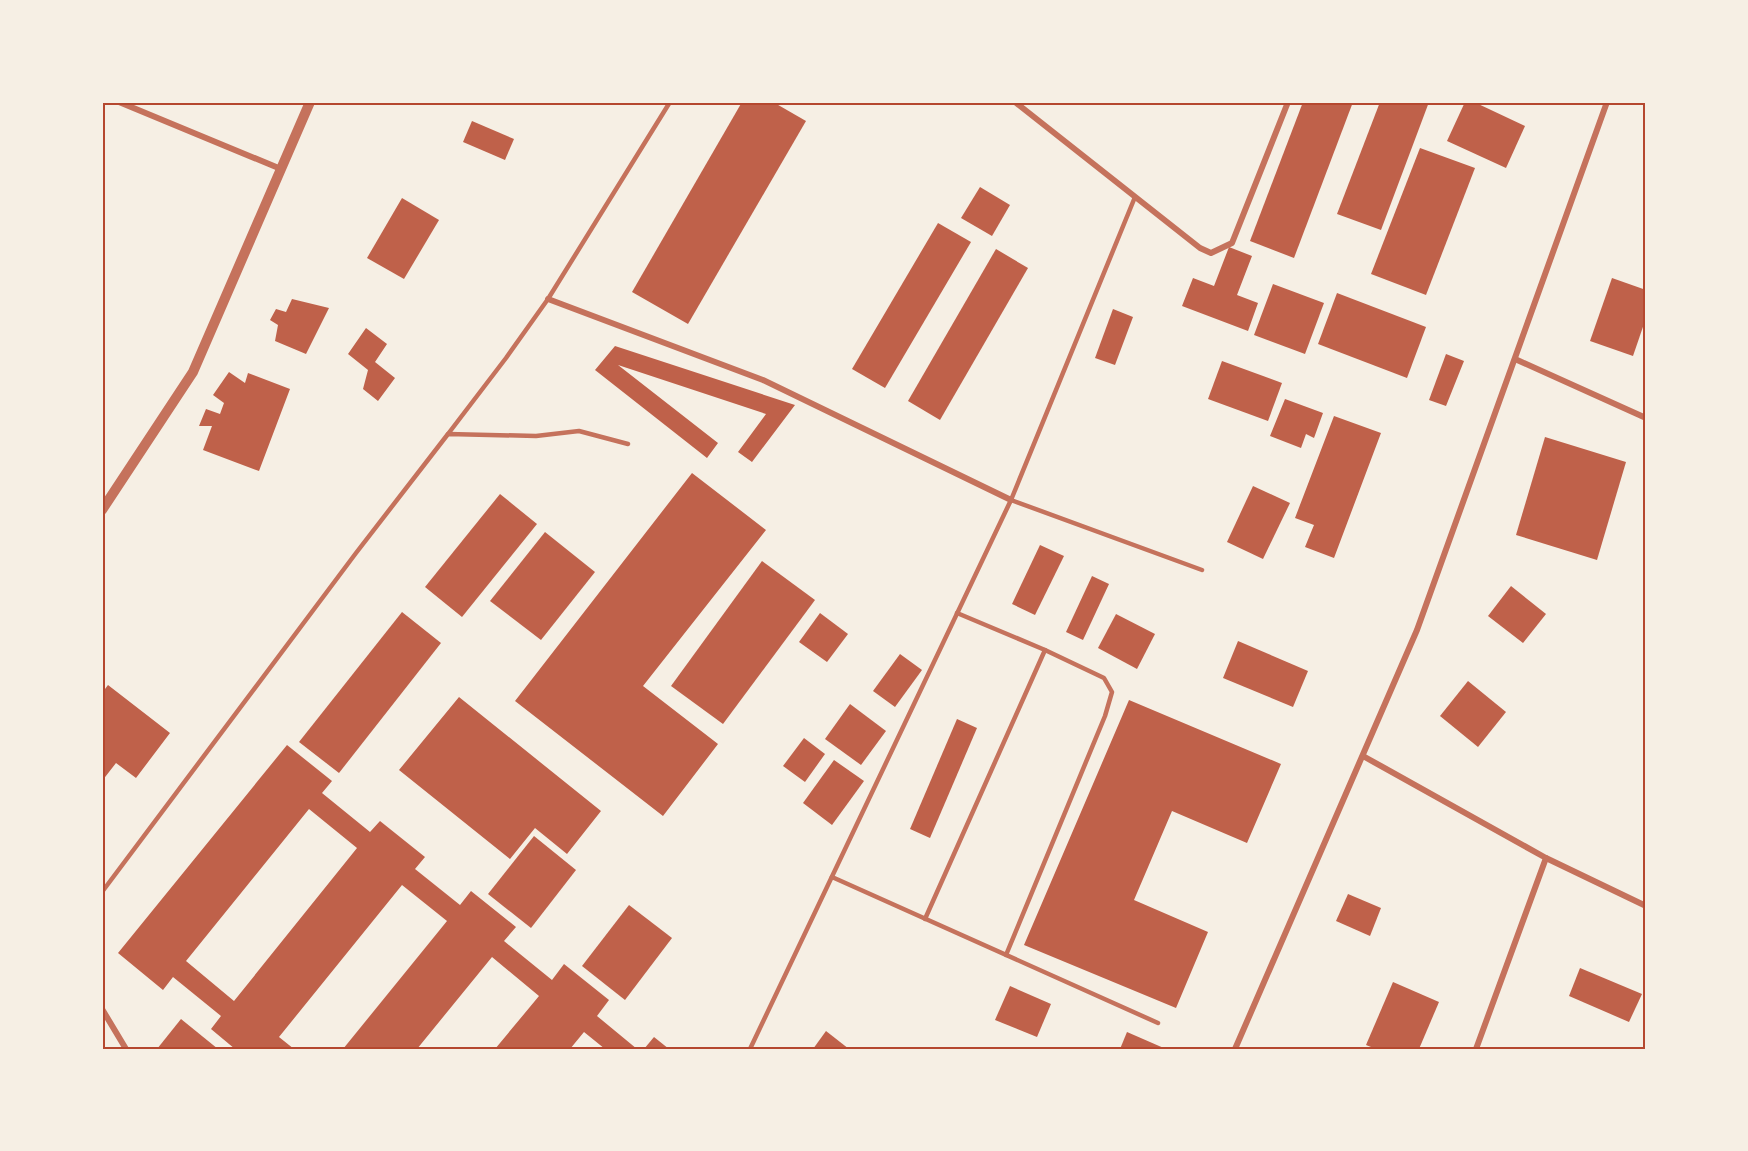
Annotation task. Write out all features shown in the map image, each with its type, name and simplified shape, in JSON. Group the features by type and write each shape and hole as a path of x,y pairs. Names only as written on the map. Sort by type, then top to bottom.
{"street":[{"path":"118,102 281,169"},
{"path":"102,510 193,372 310,102"},
{"path":"1015,102 1200,248 1211,253 1232,243 1288,102"},
{"path":"1235,1049 1417,630 1607,102"},
{"path":"548,299 763,380 1011,500"},
{"path":"1515,359 1646,418"},
{"path":"1363,756 1546,858 1646,906"},
{"path":"1476,1049 1546,858"},
{"path":"102,1009 126,1049"}],"lane":[{"path":"102,892 506,358 548,299 670,102"},
{"path":"750,1049 1011,500 1135,197"},
{"path":"448,434 536,436 579,431 628,444"},
{"path":"1011,500 1202,570"},
{"path":"957,613 1104,678 1112,692 1105,716 1006,955"},
{"path":"925,918 1045,650"},
{"path":"832,877 1158,1023"}],"building":[{"path":"742,102 773,102 806,121 688,324 632,292"},
{"path":"1303,102 1353,102 1294,258 1250,241"},
{"path":"1380,102 1429,102 1381,230 1337,214"},
{"path":"1465,102 1474,102 1525,126 1506,168 1447,141"},
{"path":"472,121 514,139 505,160 463,142"},
{"path":"1420,148 1475,168 1426,295 1371,274"},
{"path":"980,187 1010,205 992,236 961,218"},
{"path":"402,198 439,220 404,279 367,258"},
{"path":"938,223 971,242 885,388 852,369"},
{"path":"1229,247 1252,256 1237,295 1258,303 1248,331 1182,306 1193,278 1214,286"},
{"path":"996,249 1028,268 940,420 908,401"},
{"path":"1612,278 1646,290 1646,318 1633,356 1590,341"},
{"path":"1273,284 1324,303 1305,354 1254,335"},
{"path":"1337,293 1426,327 1407,378 1318,344"},
{"path":"292,299 329,308 306,354 275,341 278,325 270,320 276,309 286,312"},
{"path":"1113,309 1133,317 1115,365 1095,358"},
{"path":"366,328 387,344 375,362 395,378 378,401 363,389 368,370 348,354"},
{"path":"615,346 795,405 752,462 738,452 766,414 618,365 718,443 707,458 595,370"},
{"path":"1446,354 1464,361 1446,406 1429,400"},
{"path":"1222,361 1282,383 1268,421 1208,399"},
{"path":"229,372 245,383 248,373 290,389 259,471 203,450 212,426 199,426 206,409 220,414 224,403 213,395"},
{"path":"1285,399 1323,413 1314,438 1306,434 1301,448 1270,436"},
{"path":"1334,416 1381,433 1334,558 1305,547 1314,525 1295,518"},
{"path":"1545,437 1626,462 1597,560 1516,535"},
{"path":"692,473 766,530 643,686 718,744 663,816 515,701"},
{"path":"1253,486 1290,503 1263,559 1227,542"},
{"path":"500,494 537,524 462,617 425,587"},
{"path":"545,532 595,572 541,640 490,601"},
{"path":"1040,545 1064,556 1035,615 1012,604"},
{"path":"762,561 815,600 723,724 671,686"},
{"path":"1092,576 1109,584 1083,640 1066,632"},
{"path":"1511,586 1546,614 1523,643 1488,616"},
{"path":"402,612 441,643 339,773 299,742"},
{"path":"820,613 848,634 827,662 799,642"},
{"path":"1116,614 1155,634 1137,669 1098,648"},
{"path":"1238,641 1308,671 1293,707 1223,678"},
{"path":"900,654 922,670 895,707 873,691"},
{"path":"1468,681 1506,712 1478,747 1440,716"},
{"path":"108,685 170,733 136,778 116,763 102,781 102,693"},
{"path":"459,697 601,811 567,854 535,828 510,859 399,770"},
{"path":"1129,700 1281,764 1247,843 1172,811 1134,900 1208,932 1176,1008 1024,945"},
{"path":"850,704 886,731 861,765 825,739"},
{"path":"957,719 977,728 930,838 910,829"},
{"path":"804,738 825,754 805,782 783,766"},
{"path":"287,745 332,781 322,793 370,832 380,821 425,857 415,869 460,905 471,891 516,927 504,941 552,980 564,964 609,1000 597,1016 637,1049 605,1049 584,1032 570,1049 495,1049 539,996 492,957 417,1049 343,1049 447,921 402,885 279,1037 294,1049 235,1049 211,1029 221,1016 173,977 163,990 118,953","holes":["309,809 357,848 234,1001 186,961"]},
{"path":"834,760 864,781 832,825 803,803"},
{"path":"534,836 576,870 531,928 488,894"},
{"path":"1348,894 1381,908 1370,936 1336,921"},
{"path":"629,905 672,938 625,1000 582,966"},
{"path":"1580,968 1642,994 1629,1022 1569,996"},
{"path":"1393,982 1439,1002 1419,1049 1376,1049 1366,1045"},
{"path":"1010,986 1051,1004 1037,1037 995,1020"},
{"path":"181,1019 218,1049 157,1049"},
{"path":"826,1031 849,1049 813,1049"},
{"path":"1127,1032 1166,1049 1120,1049"},
{"path":"654,1037 669,1049 644,1049"}]}
